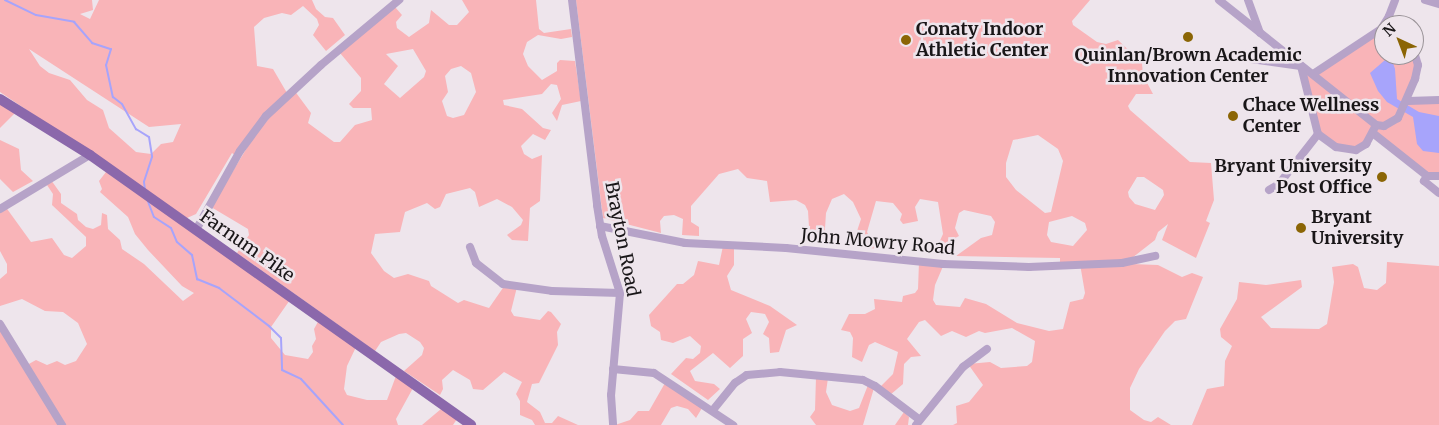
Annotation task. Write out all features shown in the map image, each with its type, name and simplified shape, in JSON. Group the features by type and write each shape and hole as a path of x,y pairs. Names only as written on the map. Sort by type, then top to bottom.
{"main road":[{"name":"Farnum Pike","path":"0,99 90,155 472,425"}],"street":[{"path":"196,230 240,151 266,116 399,0"},
{"name":"Brayton Road","path":"572,0 600,226 620,293 613,369 613,425"},
{"path":"1219,0 1376,125 1384,126 1401,112 1408,102 1418,65"},
{"path":"1248,0 1260,33"},
{"path":"1389,15 1395,0"},
{"path":"1425,0 1439,4"},
{"path":"1313,74 1374,34"},
{"path":"1251,59 1301,66"},
{"path":"1301,66 1318,134 1344,150 1356,150 1366,144 1374,134 1376,125"},
{"path":"1408,102 1439,100"},
{"path":"1269,190 1279,184 1318,134"},
{"path":"1374,134 1427,176 1439,176"},
{"path":"0,209 90,155"},
{"path":"1427,176 1424,181 1439,192"},
{"name":"John Mowry Road","path":"600,226 685,243 786,248 952,265 1030,267 1122,263 1155,256"},
{"path":"470,247 476,263 503,284 552,291 620,293"},
{"path":"0,324 62,425"},
{"path":"713,410 735,383 746,375 780,372 863,380 875,386 918,422 963,367 987,350"},
{"path":"613,369 654,373 713,410 733,425"}],"shaded area":[{"path":"0,0 92,0 93,10 80,14 90,19 99,0 312,0 316,9 325,17 333,18 345,35 326,51 313,35 319,25 317,19 303,6 291,15 282,13 264,18 254,27 257,66 273,69 287,93 236,156 232,153 196,214 187,218 0,92","holes":["29,49 149,127 181,124 173,142 161,144 151,154 136,152 109,128 103,110 87,100 70,80 49,73 40,66"]},
{"path":"462,0 536,0 539,29 544,33 571,29 572,37 561,39 538,35 527,42 523,54 528,66 542,80 557,71 557,63 560,60 575,61 581,101 562,105 557,121 552,113 561,99 557,85 551,84 542,94 503,100 504,105 522,109 543,128 551,130 545,140 533,134 521,146 524,154 532,159 542,155 540,201 530,208 528,241 512,240 507,235 521,225 523,220 512,207 497,199 479,207 475,192 470,188 446,194 440,207 435,209 427,203 405,212 400,232 375,234 371,253 384,271 394,278 408,274 429,281 431,286 458,303 464,300 489,308 505,285 517,287 511,311 514,316 540,320 548,311 551,312 561,324 557,332 558,345 539,383 532,384 527,402 540,412 545,423 552,423 558,416 578,425 535,425 532,420 520,415 520,401 516,394 522,382 504,372 483,390 473,389 470,380 453,370 442,380 443,389 440,395 404,371 422,355 424,348 420,342 406,333 399,334 381,342 375,351 237,253 249,235 248,229 211,207 256,133 294,90 311,113 308,123 334,142 340,142 355,125 372,120 371,108 353,108 349,104 361,91 361,78 340,53 395,7 402,15 396,22 397,28 409,37 429,23 431,10 449,25 457,25 469,12","holes":["413,49 426,71 424,77 400,98 384,84 398,66 386,54","461,66 471,73 476,92 464,115 453,118 447,116 442,101 448,92 445,76 451,69"]},
{"path":"576,0 1090,0 1072,21 1073,25 1097,42 1106,44 1118,40 1142,63 1143,75 1153,94 1136,94 1128,106 1130,110 1190,162 1211,163 1214,200 1206,221 1210,223 1196,258 1162,240 1168,224 1158,232 1155,240 1132,258 1131,264 1158,265 1182,277 1192,273 1203,277 1186,319 1175,321 1165,331 1139,369 1130,388 1130,410 1144,420 1151,422 1158,417 1171,425 953,425 957,423 956,406 969,402 983,385 968,364 990,362 1001,368 1027,366 1032,362 1035,341 1012,328 985,333 979,331 966,337 952,331 941,336 925,320 919,322 907,339 921,356 911,357 904,364 903,384 890,395 879,388 893,374 898,352 875,342 869,345 862,362 852,357 853,338 850,332 841,330 849,314 865,314 875,309 874,299 902,302 903,296 915,293 918,289 919,262 944,264 935,285 933,300 936,305 960,307 965,298 986,304 1017,323 1049,331 1063,329 1070,302 1083,299 1085,293 1080,264 1060,264 1060,258 956,256 981,238 992,235 995,222 991,216 964,210 959,213 955,228 959,236 947,242 947,255 934,254 943,234 938,202 920,199 915,207 918,221 903,224 900,220 902,214 893,203 876,201 867,232 870,238 880,241 879,249 852,246 861,219 853,202 844,194 832,199 826,213 824,244 810,243 808,211 805,205 796,200 770,202 767,181 747,178 738,169 719,174 691,206 691,222 699,227 699,236 682,235 683,219 674,215 664,216 660,221 661,233 603,218","holes":["1038,135 1058,149 1063,161 1051,212 1045,213 1016,190 1006,177 1006,163 1013,140","1137,177 1144,177 1163,190 1164,195 1155,210 1135,204 1129,197 1128,192","1072,216 1085,223 1087,230 1073,246 1051,242 1047,235 1049,222"]},
{"path":"1374,34 1374,65 1418,65 1408,101 1439,100 1439,176 1427,176 1374,134 1366,144 1344,150 1318,134 1301,66 1313,74"},
{"path":"1379,65 1394,65 1397,99 1419,112 1439,116 1439,153 1423,151 1417,144 1413,117 1387,102 1378,91 1370,73"},
{"path":"0,103 16,112 0,128"},
{"path":"0,140 19,149 21,170 33,181 13,192 0,179"},
{"path":"106,172 292,297 271,327 271,338 285,355 308,359 313,352 312,346 316,339 314,329 319,320 356,347 347,366 344,389 347,395 367,400 387,400 396,376 413,388 396,419 398,425 0,425 0,325 27,365 36,360 47,365 57,361 65,365 76,361 87,344 78,323 63,312 45,311 22,299 0,306 0,279 7,273 7,264 0,251 0,209 5,206 31,242 52,238 64,255 72,258 86,246 86,237 52,205 53,194 45,182 51,180 61,194 61,203 77,214 78,220 86,227 93,229 101,225 102,213 107,215 108,229 120,240 122,249 144,264 183,301 194,293 182,286 148,250 135,234 128,217 100,192 102,189 99,181"},
{"path":"734,245 734,265 727,276 731,290 770,306 797,325 786,330 779,352 770,353 769,338 763,334 769,322 765,314 751,312 746,319 752,333 743,339 743,356 730,368 713,353 690,371 695,381 714,384 720,389 708,400 671,374 686,358 693,359 700,353 701,346 690,336 673,343 661,340 660,332 651,326 649,315 677,284 683,284 694,275 698,261 719,265 723,246"},
{"path":"1387,262 1439,266 1439,425 1192,425 1207,389 1224,386 1225,361 1232,346 1221,337 1220,329 1237,299 1239,282 1266,285 1301,280 1302,287 1261,317 1271,328 1319,329 1327,324 1334,282 1332,267 1353,264 1358,267 1364,288 1377,290 1386,283"},
{"path":"816,377 828,378 826,392 832,405 850,411 859,408 868,385 874,388 863,425 816,425 810,417 815,410"},
{"path":"665,383 702,408 696,418 688,409 677,406 671,408 661,425 615,425 630,420 638,411 649,411"},
{"path":"441,409 457,419 453,425 422,425"},
{"path":"904,412 909,417 908,425 895,425"}],"waterway":[{"path":"5,0 36,15 74,22 92,43 111,49 106,65 113,97 122,104 136,129 149,137 152,157 144,182 145,190"},
{"path":"147,199 154,217 171,228 177,242 192,255 197,279 219,288 269,326 281,338 282,370 301,379 343,425"}],"place":[{"name":"Quinlan/Brown Academic Innovation Center","path":"1188,37"},
{"name":"Conaty Indoor Athletic Center","path":"906,40"},
{"name":"Chace Wellness Center","path":"1233,116"},
{"name":"Bryant University Post Office","path":"1382,177"},
{"name":"Bryant University","path":"1301,228"}]}
